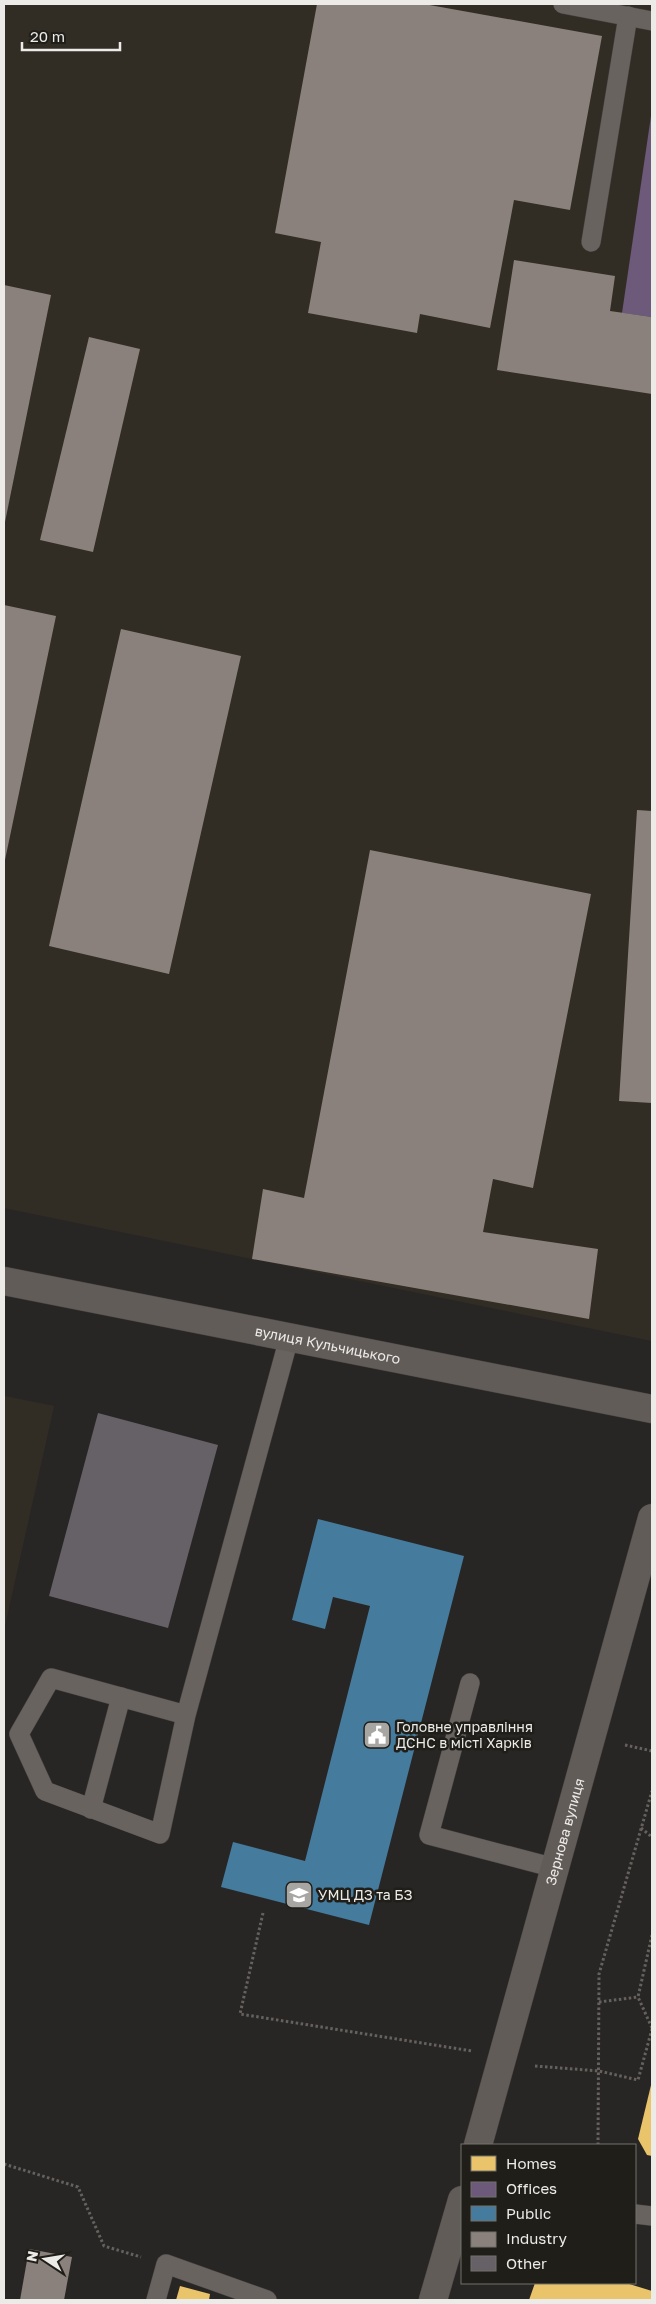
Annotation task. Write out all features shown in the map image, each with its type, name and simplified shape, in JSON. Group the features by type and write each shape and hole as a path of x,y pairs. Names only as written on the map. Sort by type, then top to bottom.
{"street":[{"name":"вулиця Кульчицького","path":"4,1281 652,1409"},
{"name":"Зернова вулиця","path":"478,2144 652,1518"},
{"path":"433,2300 461,2203"}],"lane":[{"path":"563,4 652,21"},
{"path":"591,242 628,16"},
{"path":"186,1715 51,1678 19,1734 45,1791 160,1834 186,1715 290,1338"},
{"path":"470,1683 429,1836 555,1868"},
{"path":"92,1809 121,1697"},
{"path":"636,2214 652,2216"},
{"path":"156,2300 166,2264 267,2300"}],"path":[{"path":"625,1745 652,1751"},
{"path":"598,2144 599,1974 652,1791"},
{"path":"641,1828 652,1837"},
{"path":"263,1914 240,2014 503,2056"},
{"path":"535,2066 599,2071 638,2080 652,2029 638,1997 652,1935"},
{"path":"599,2002 638,1997"},
{"path":"4,2164 78,2187 104,2246 166,2264"}],"shaded area":[{"path":"4,4 652,4 652,1341 4,1208"},
{"path":"4,1396 54,1406 4,1630"}],"building: Homes":[{"path":"652,2081 652,2156 647,2155 638,2139"},
{"path":"535,2284 629,2284 652,2291 652,2300 529,2300"},
{"path":"180,2286 210,2294 209,2300 176,2300"}],"building: Offices":[{"path":"652,116 652,317 622,313"}],"building: Public":[{"name":"Головне управління ДСНС в місті Харків","path":"318,1519 464,1556 369,1925 221,1887 233,1842 305,1861 370,1606 333,1597 325,1629 292,1620"}],"building: Industry":[{"path":"317,4 424,4 602,36 570,210 514,200 490,328 420,314 417,333 308,313 321,242 275,233"},
{"path":"514,260 615,276 610,311 652,317 652,394 497,370"},
{"path":"4,285 51,295 5,522 4,522"},
{"path":"89,337 140,349 93,552 40,540"},
{"path":"4,605 56,616 5,860 4,860"},
{"path":"121,629 241,656 169,974 49,946"},
{"path":"637,810 652,811 652,1103 619,1101"},
{"path":"370,850 591,894 533,1188 493,1179 483,1232 598,1249 589,1319 252,1259 263,1189 304,1198"},
{"path":"29,2249 72,2257 64,2300 20,2300"}],"building: Other":[{"path":"98,1413 218,1445 168,1628 49,1596"}],"place":[{"name":"Головне управління ДСНС в місті Харків","path":"377,1735"},
{"name":"УМЦ ДЗ та БЗ","path":"299,1895"}]}
